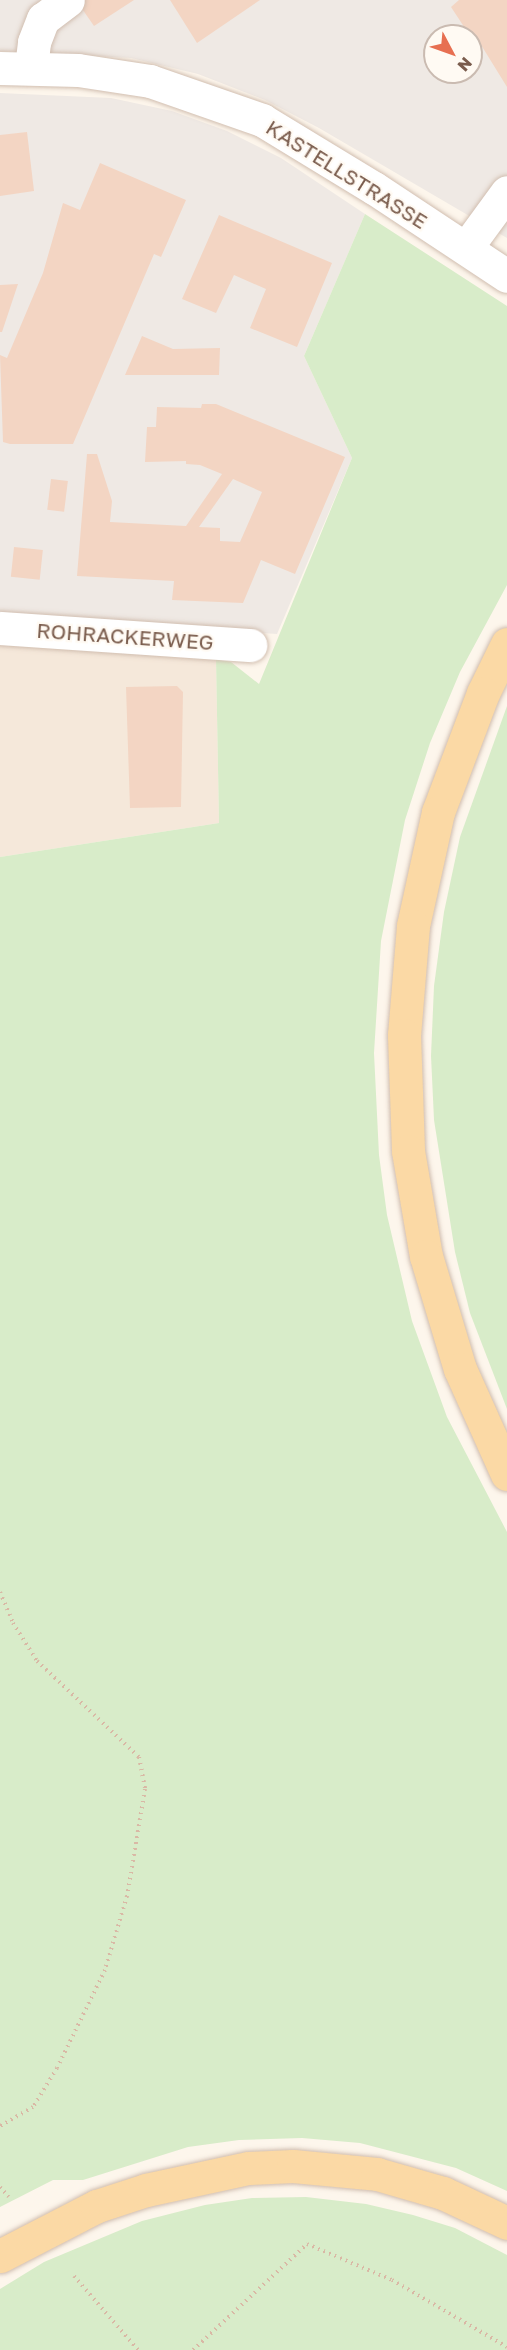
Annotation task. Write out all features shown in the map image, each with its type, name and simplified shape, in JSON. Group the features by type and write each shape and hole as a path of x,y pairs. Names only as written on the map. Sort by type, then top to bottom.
{"main road":[{"path":"507,644 458,753 423,872 407,980 404,1070 408,1151 426,1256 460,1369 507,1474"},
{"path":"0,2256 97,2206 157,2187 249,2168 293,2166 377,2174 443,2193 507,2223"}],"street":[{"path":"15,68 43,19 68,0"},
{"name":"KASTELLSTRASSE","path":"15,68 150,81 262,120 507,276"},
{"path":"466,248 507,192"},
{"name":"ROHRACKERWEG","path":"0,628 250,645"}],"path":[{"path":"0,1592 13,1623 37,1661 139,1757 145,1789 127,1896 105,1970 57,2068 33,2107 0,2126"},
{"path":"0,2187 9,2197"},
{"path":"193,2350 307,2244 392,2280 507,2347"},
{"path":"74,2276 138,2350"}],"shaded area":[{"path":"0,0 507,0 507,238 319,128 265,100 198,74 131,58 0,51"},
{"path":"0,93 111,98 172,111 227,131 281,158 365,214 304,356 352,458 277,634 0,616"},
{"path":"0,640 216,659 219,823 0,857"}],"green space":[{"path":"365,214 507,306 507,585 460,672 430,743 405,820 381,941 374,1053 379,1155 387,1215 412,1321 447,1417 507,1532 507,2191 456,2168 360,2143 302,2138 239,2140 188,2147 83,2180 53,2180 0,2207 0,857 219,823 216,659 231,662 259,684 352,458 304,356"},
{"path":"507,706 507,1409 470,1313 455,1252 434,1120 431,1056 434,986 444,912 460,837"},
{"path":"306,2197 366,2204 413,2215 455,2228 507,2255 507,2350 0,2350 0,2289 44,2262 142,2221 205,2205 252,2198"}],"building":[{"path":"76,0 134,0 94,26"},
{"path":"170,0 260,0 197,43"},
{"path":"459,0 507,0 507,87 483,48 483,24 462,24 451,7"},
{"path":"27,132 34,191 0,196 0,135"},
{"path":"100,163 186,200 161,257 154,254 73,444 3,442 0,355 7,358 43,273 63,203 80,210"},
{"path":"219,215 332,263 297,347 250,328 266,289 234,275 216,313 182,299"},
{"path":"18,284 2,332 0,332 0,285"},
{"path":"142,336 173,349 220,348 219,375 125,375"},
{"path":"202,404 216,404 345,457 295,574 261,560 243,603 172,600 174,581 77,576 87,454 97,454 112,501 110,522 186,526 222,474 200,465 186,464 186,461 145,462 147,427 156,427 157,407 201,408","holes":["233,479 262,492 240,542 220,541 220,528 199,527"]},
{"path":"51,479 68,481 64,512 47,510"},
{"path":"14,547 43,550 40,580 11,577"},
{"path":"177,686 183,692 181,807 130,808 126,687"}]}
